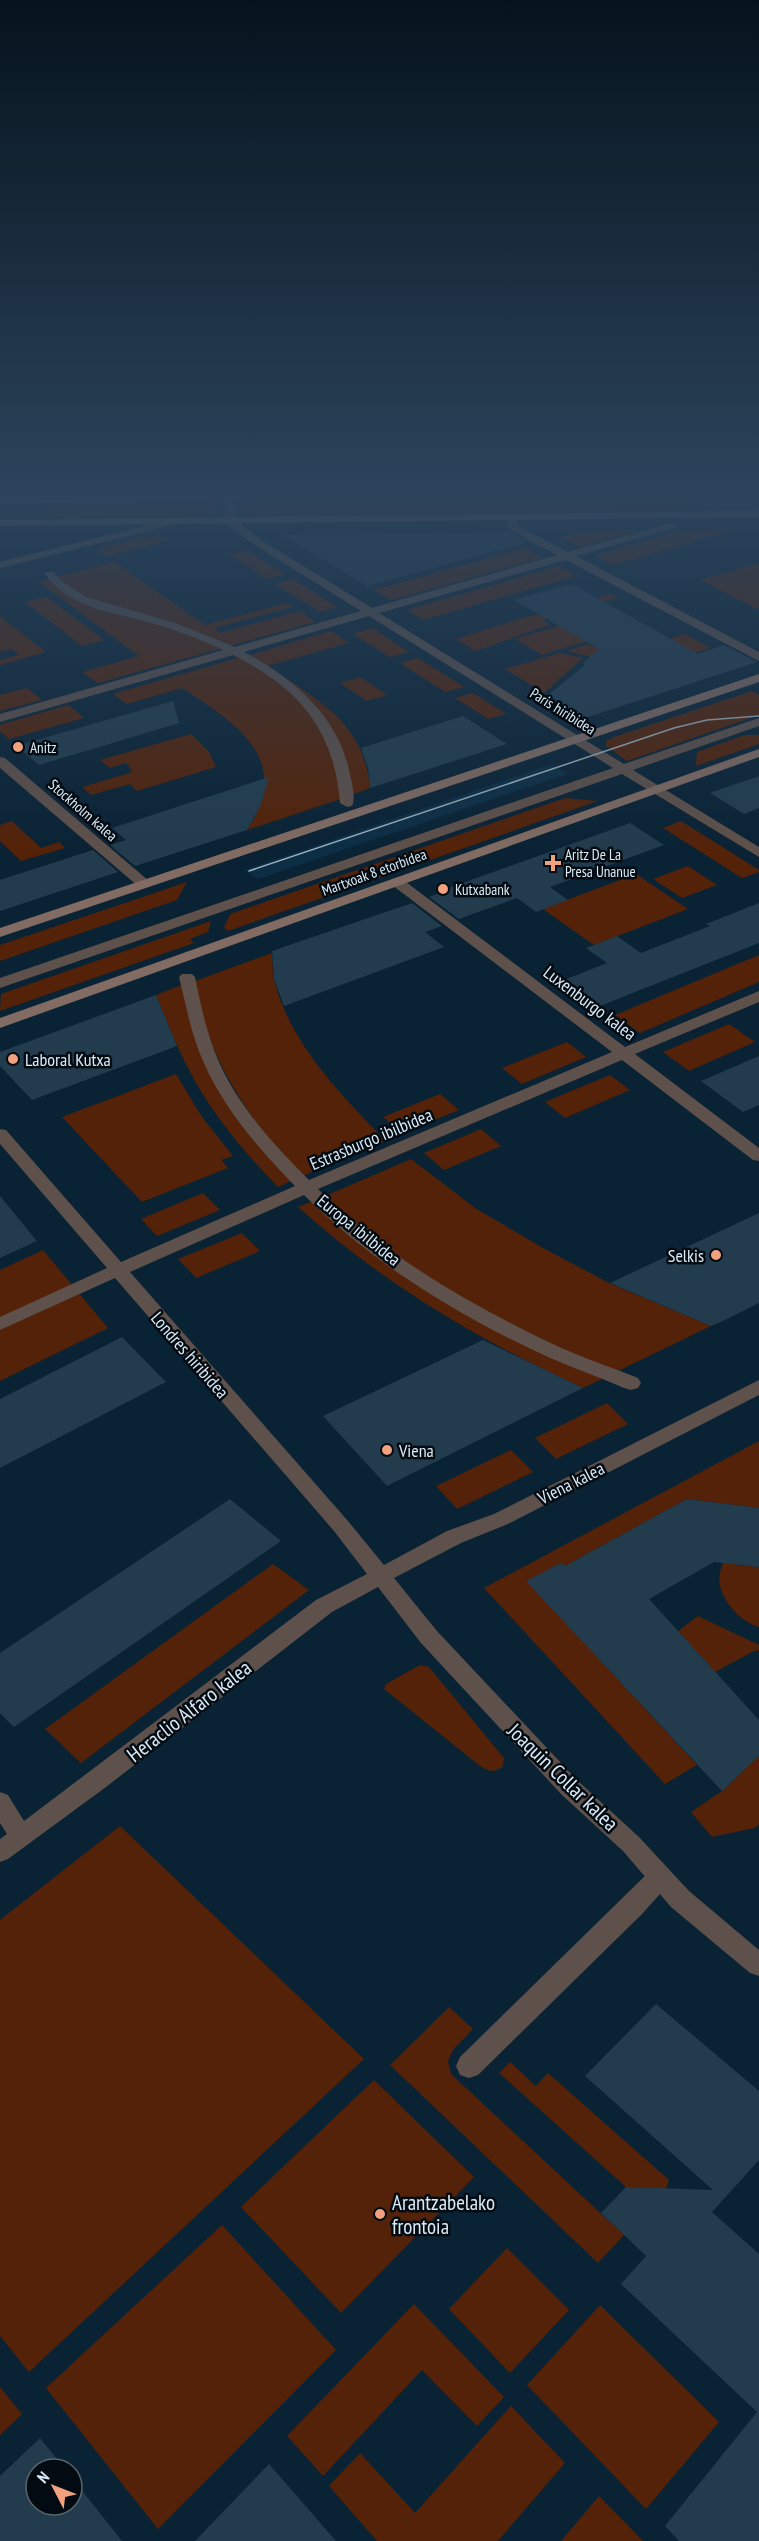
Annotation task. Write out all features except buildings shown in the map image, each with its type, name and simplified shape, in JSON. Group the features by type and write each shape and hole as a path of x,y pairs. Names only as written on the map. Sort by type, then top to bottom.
{"street":[{"path":"130,614 167,624 233,651 288,686 322,721 336,749 345,780 347,803"},
{"path":"0,718 364,614"},
{"name":"Paris hiribidea","path":"373,614 759,853"},
{"path":"676,614 759,657"},
{"path":"0,933 759,678"},
{"name":"Martxoak 8 etorbidea","path":"0,983 759,722"},
{"name":"Martxoak 8 etorbidea","path":"0,1023 759,753"},
{"name":"Stockholm kalea","path":"0,761 144,884"},
{"name":"Luxenburgo kalea","path":"397,882 759,1156"},
{"name":"Europa ibilbidea","path":"187,976 197,1020 216,1071 254,1129 272,1152 306,1187 355,1230 425,1281 551,1351 631,1383"},
{"name":"Estrasburgo ibilbidea","path":"0,1324 306,1187 759,996"},
{"name":"Londres hiribidea","path":"0,1134 381,1576"},
{"name":"Viena kalea","path":"381,1576 454,1537 501,1519 759,1387"},
{"name":"Heraclio Alfaro kalea","path":"0,1852 98,1780 324,1606 381,1576"},
{"name":"Joaquin Collar kalea","path":"381,1576 429,1637 570,1788 631,1844 680,1899 759,1965"},
{"path":"0,1802 21,1836"},
{"path":"469,2066 660,1877"}],"shaded area":[{"path":"40,614 69,614 104,640 82,646"},
{"path":"82,614 128,614 223,648 98,683 82,672 139,656"},
{"path":"131,614 189,614 205,625 248,614 268,614 214,628 220,633 291,614 304,614 315,622 229,646"},
{"path":"413,614 445,614 423,620"},
{"path":"539,614 565,614 543,620 550,625 475,651 456,639"},
{"path":"0,616 46,652 0,665 0,660 19,655 12,649 0,652"},
{"path":"592,616 620,631 542,655 515,639"},
{"path":"372,628 409,652 390,657 353,634"},
{"path":"331,631 349,643 267,666 250,655"},
{"path":"685,634 711,648 655,666 635,667 566,651 589,644 612,656"},
{"path":"560,653 583,658 544,693 505,669"},
{"path":"241,657 277,681 308,710 331,746 341,799 247,830 260,805 264,783 261,764 252,746 239,730 222,715 182,688 127,704 113,694"},
{"path":"418,658 464,687 445,692 400,663"},
{"path":"360,677 387,695 367,701 340,683"},
{"path":"287,679 331,711 353,736 367,768 370,788 351,795 342,751"},
{"path":"27,688 42,700 0,711 0,695"},
{"path":"752,691 759,695 759,715 627,761 606,746 606,742 611,738"},
{"path":"473,693 506,714 488,719 455,698"},
{"path":"68,705 84,718 9,739 0,731 0,725"},
{"path":"191,734 209,752 216,767 137,791 130,784 91,795 82,787 133,772 126,763 110,768 100,760"},
{"path":"745,735 759,735 759,744 696,766 697,752"},
{"path":"552,764 567,774 258,879 245,870"},
{"path":"565,798 598,801 228,931 224,928 230,914"},
{"path":"12,821 41,848 59,842 65,848 21,861 0,841 0,825"},
{"path":"681,821 759,872 742,878 663,828"},
{"path":"688,866 717,885 682,898 653,879"},
{"path":"636,874 688,909 594,945 543,909"},
{"path":"187,882 177,900 0,961 0,945"},
{"path":"211,921 208,932 190,939 194,943 0,1011 1,994"},
{"path":"272,953 273,977 292,1026 319,1068 386,1141 300,1177 248,1110 220,1062 209,1037 195,981"},
{"path":"759,955 759,982 640,1033 615,1015"},
{"path":"184,984 194,1034 291,1181 278,1187 228,1130 196,1083 178,1049 156,995"},
{"path":"729,1024 755,1042 689,1071 663,1052"},
{"path":"567,1042 586,1057 522,1084 502,1068"},
{"path":"176,1074 202,1117 233,1156 221,1160 228,1168 142,1202 62,1117"},
{"path":"610,1075 630,1090 565,1118 545,1102"},
{"path":"440,1094 459,1110 402,1133 383,1117"},
{"path":"481,1129 501,1146 444,1170 424,1153"},
{"path":"411,1159 475,1208 543,1248 609,1283 711,1326 616,1372 547,1342 479,1308 407,1262 323,1197"},
{"path":"203,1193 220,1210 157,1236 141,1219"},
{"path":"313,1201 360,1239 602,1379 583,1388 506,1350 433,1308 364,1261 298,1207"},
{"path":"242,1233 260,1251 196,1278 178,1259"},
{"path":"43,1250 108,1328 0,1381 0,1270"},
{"path":"607,1403 628,1424 556,1459 535,1438"},
{"path":"759,1441 759,1508 687,1499 565,1566 561,1563 527,1581 697,1765 665,1784 484,1588"},
{"path":"511,1450 533,1472 457,1509 436,1486"},
{"path":"727,1555 738,1565 759,1567 759,1627 737,1614 721,1590 720,1573"},
{"path":"273,1564 309,1590 81,1763 45,1729"},
{"path":"698,1616 759,1645 759,1651 756,1650 715,1672 678,1631"},
{"path":"420,1665 429,1667 504,1758 503,1766 497,1770 486,1770 384,1689 386,1684"},
{"path":"759,1756 759,1824 755,1828 712,1837 691,1812 722,1791"},
{"path":"120,1826 364,2059 29,2372 0,2336 0,1920"},
{"path":"449,2007 473,2029 453,2050 448,2061 451,2074 624,2235 598,2263 390,2065"},
{"path":"510,2062 536,2086 548,2073 669,2180 666,2189 626,2187 499,2073"},
{"path":"374,2080 474,2177 341,2313 241,2207"},
{"path":"222,2225 336,2350 158,2529 46,2388"},
{"path":"507,2248 569,2310 510,2373 449,2309"},
{"path":"414,2304 504,2397 477,2426 422,2370 323,2476 287,2436"},
{"path":"600,2305 719,2422 646,2509 527,2385"},
{"path":"0,2387 22,2414 0,2435"},
{"path":"511,2406 565,2463 498,2541 377,2541 329,2486 360,2453 415,2513"},
{"path":"599,2496 643,2541 561,2541"}],"tram line":[{"path":"249,871 674,728 707,720 759,716"}],"place":[{"name":"Anitz","path":"18,747"},
{"name":"Aritz De La Presa Unanue","path":"553,863"},
{"name":"Kutxabank","path":"443,889"},
{"name":"Laboral Kutxa","path":"13,1059"},
{"name":"Selkis","path":"716,1255"},
{"name":"Viena","path":"387,1450"},
{"name":"Arantzabelako frontoia","path":"380,2214"}]}
